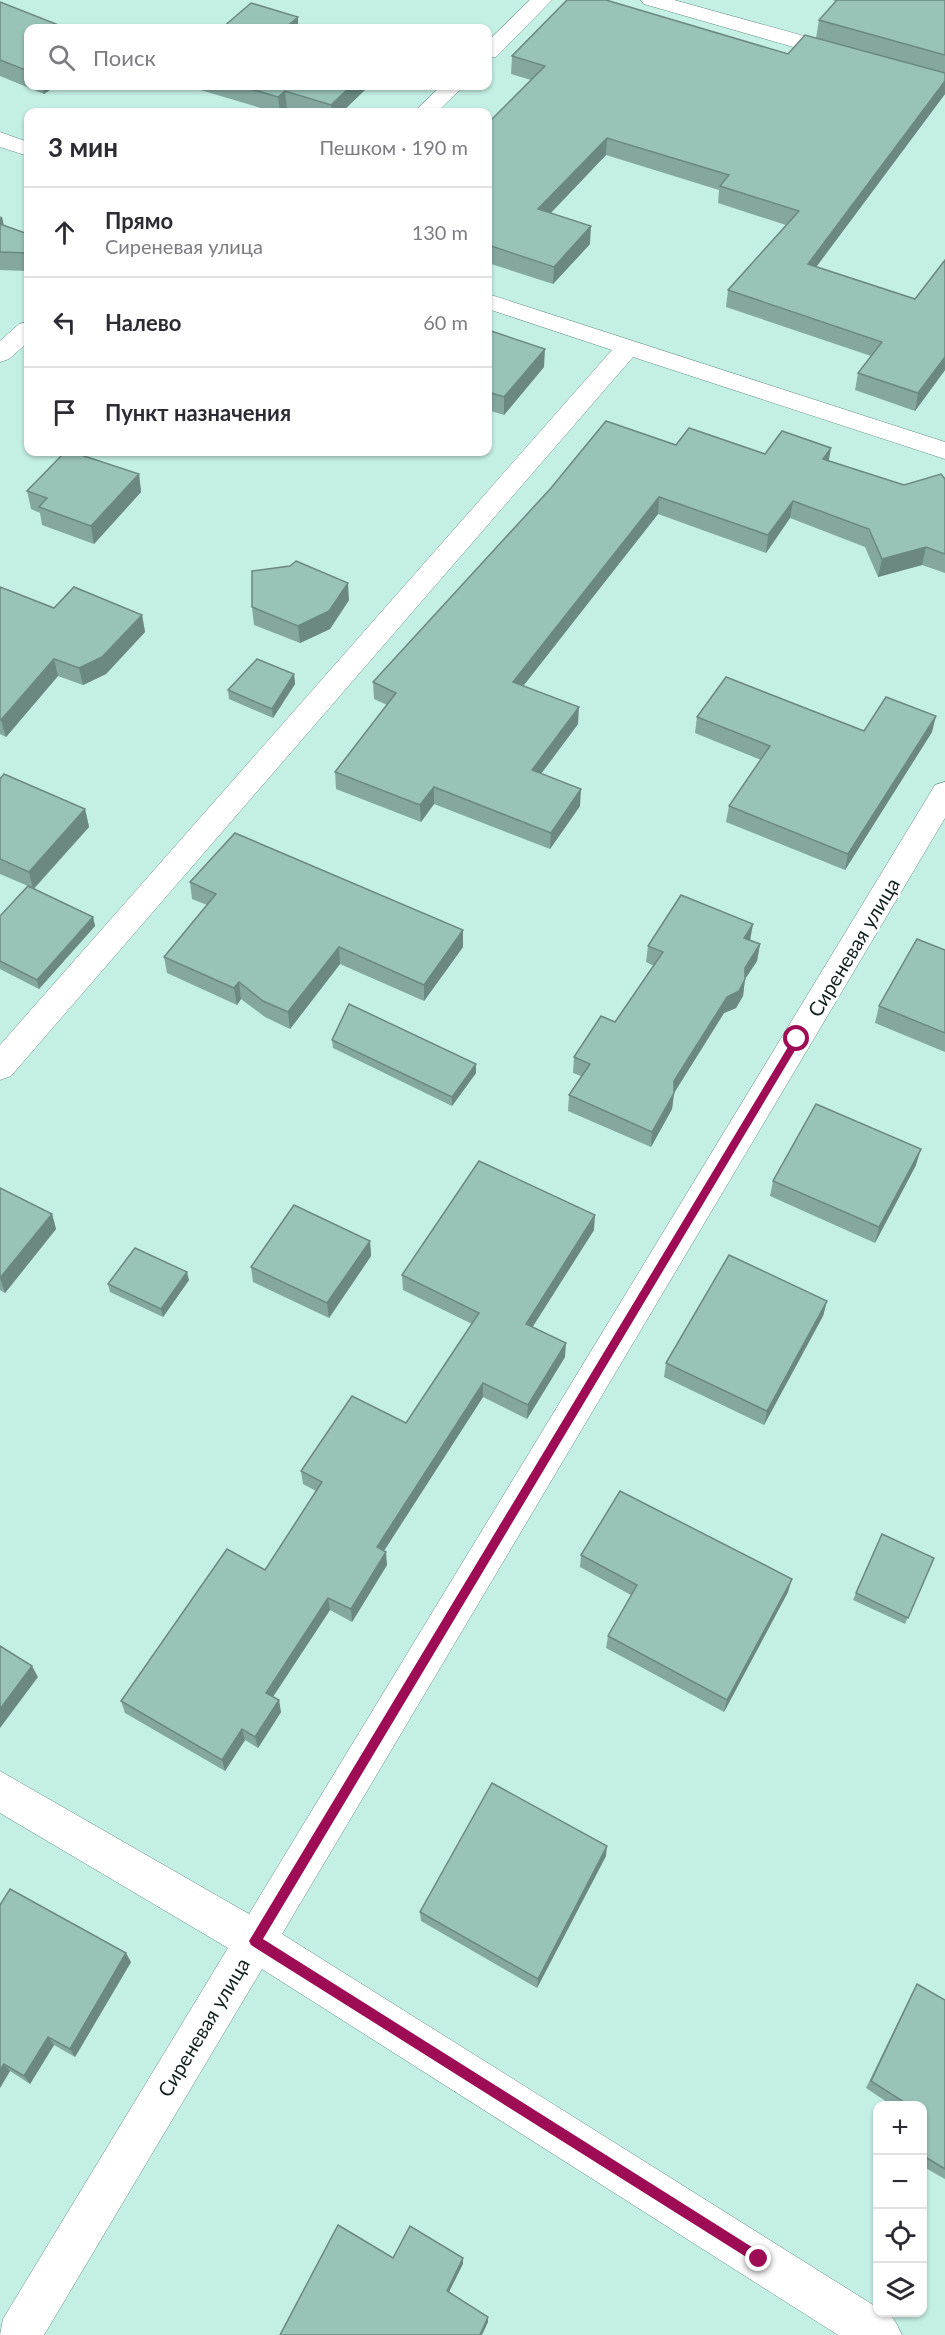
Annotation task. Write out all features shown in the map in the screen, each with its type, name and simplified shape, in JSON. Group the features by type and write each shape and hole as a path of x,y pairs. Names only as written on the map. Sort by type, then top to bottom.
{"street":[{"path":"492,48 542,0"},
{"path":"651,0 866,61"},
{"path":"429,108 449,90"},
{"path":"0,139 24,148"},
{"path":"492,302 945,452"},
{"path":"0,354 24,333"},
{"path":"0,1067 628,347"},
{"name":"Сиреневая улица","path":"19,2335 945,793"},
{"path":"0,1791 255,1941 879,2335"}],"building":[{"path":"567,0 606,0 788,54 805,35 945,73 945,81 808,264 915,299 945,260 945,357 918,393 858,373 882,342 728,290 799,211 720,186 729,175 607,138 538,209 591,226 554,267 492,246 492,119 545,66 512,56"},
{"path":"837,0 945,0 945,55 819,20"},
{"path":"0,2 56,24 24,24 24,69 0,60"},
{"path":"251,3 298,17 290,24 227,24"},
{"path":"254,90 347,90 331,105 285,91 278,97"},
{"path":"0,224 24,233 24,253 0,252"},
{"path":"492,331 545,349 504,397 492,393"},
{"path":"606,421 676,445 689,428 765,454 782,431 831,448 823,459 904,485 941,474 945,479 945,554 926,547 882,559 869,529 793,501 768,535 659,497 513,682 579,707 532,770 581,789 551,833 434,787 420,805 335,772 396,693 373,682 551,488"},
{"path":"61,456 84,456 139,474 91,526 39,507 47,498 27,491"},
{"path":"296,561 348,583 329,611 298,626 252,607 252,571 290,566"},
{"path":"0,587 54,608 74,587 142,615 102,657 79,668 54,659 1,720"},
{"path":"257,659 294,674 272,709 228,690"},
{"path":"726,677 864,731 886,697 936,716 848,854 729,806 770,746 697,717"},
{"path":"4,774 85,809 29,872 0,859 0,779"},
{"path":"235,833 463,930 424,985 339,947 288,1012 263,1001 239,982 234,988 164,957 216,894 190,882"},
{"path":"28,886 93,917 37,980 0,961 0,916"},
{"path":"681,895 753,924 744,938 760,944 745,968 745,979 739,991 727,997 674,1081 674,1093 652,1132 569,1095 590,1064 574,1057 601,1016 615,1022 663,952 648,946"},
{"path":"917,939 945,950 945,1033 879,1006"},
{"path":"349,1004 476,1064 452,1097 332,1040"},
{"path":"816,1104 921,1149 879,1227 773,1181"},
{"path":"479,1161 595,1215 526,1324 566,1343 528,1405 483,1383 377,1547 386,1552 351,1609 328,1598 266,1693 279,1700 255,1737 242,1729 222,1760 121,1701 227,1549 265,1570 322,1482 301,1471 352,1396 406,1423 479,1313 402,1275"},
{"path":"0,1188 52,1214 0,1278"},
{"path":"294,1205 370,1241 327,1303 251,1267"},
{"path":"135,1248 187,1272 161,1309 108,1284"},
{"path":"729,1255 827,1301 767,1411 666,1363"},
{"path":"620,1491 792,1579 727,1700 608,1636 637,1585 581,1555"},
{"path":"882,1534 934,1558 908,1618 856,1593"},
{"path":"0,1646 32,1666 0,1709"},
{"path":"492,1783 607,1846 538,1979 420,1912"},
{"path":"10,1889 126,1953 70,2049 48,2037 24,2076 4,2064 0,2070 0,1905"},
{"path":"917,1984 945,2000 945,2169 927,2158 927,2101 902,2101 871,2081"},
{"path":"338,2225 393,2258 410,2226 463,2258 447,2291 488,2317 480,2335 280,2335"}],"route":[{"path":"759,2259 255,1941 797,1039"}]}
